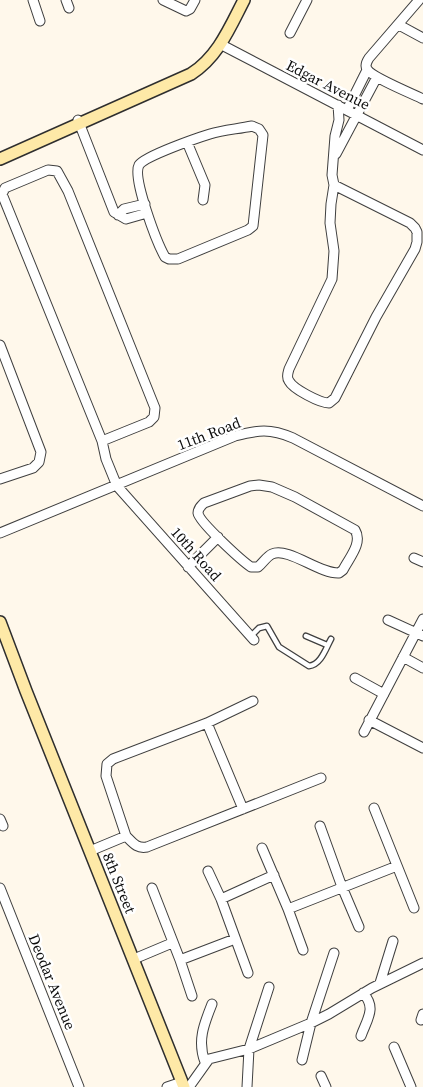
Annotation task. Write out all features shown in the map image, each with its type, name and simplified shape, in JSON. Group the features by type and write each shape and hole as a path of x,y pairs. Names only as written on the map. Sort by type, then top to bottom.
{"street":[{"path":"33,0 40,21"},
{"path":"163,0 186,11 190,9 195,0"},
{"path":"0,151 130,102 192,74 207,63 220,44 244,0"},
{"path":"290,33 307,0"},
{"path":"347,110 368,70 369,58 419,0"},
{"path":"398,25 423,38"},
{"name":"Edgar Avenue","path":"220,44 423,150"},
{"path":"368,70 377,77 423,99"},
{"path":"334,158 377,77"},
{"path":"334,185 410,224 416,228 418,238 411,256 376,316 335,398 329,403 322,402 305,393 289,382 287,378 289,369 332,279 334,251 330,223 338,105"},
{"path":"0,159 79,122"},
{"path":"79,122 113,210 118,215 124,209 146,208"},
{"path":"252,126 261,130 253,226 248,230 174,260 169,259 164,254 146,208 137,178 139,166 146,158 210,134 252,126"},
{"path":"187,142 205,185 203,200"},
{"name":"10th Road","path":"102,441 149,422 154,417 155,408 68,191 58,172 48,170 5,188 2,194 102,441 106,459 117,486 252,638"},
{"path":"0,345 40,452 39,462 33,468 0,479"},
{"name":"11th Road","path":"0,533 235,436 252,432 273,431 293,438 423,506"},
{"path":"258,484 272,487 295,497 350,526 355,530 359,541 342,570 334,574 293,556 276,553 271,554 258,567 251,567 218,537 203,522 198,512 199,508 204,503 258,484"},
{"path":"188,567 218,537"},
{"path":"414,558 423,562"},
{"path":"364,732 403,657 419,634 423,619"},
{"path":"388,620 419,634"},
{"name":"8th Street","path":"0,622 185,1085"},
{"name":"8th Street","path":"0,638 26,691"},
{"path":"403,657 423,668"},
{"path":"355,678 384,694"},
{"path":"253,701 207,722 113,759 107,764 106,776 126,836 138,847 148,847 321,778"},
{"path":"369,720 423,748"},
{"path":"207,722 243,809"},
{"path":"374,808 414,908"},
{"path":"320,826 359,927"},
{"path":"90,851 126,836"},
{"path":"262,848 303,950"},
{"path":"288,910 397,866"},
{"path":"208,871 221,899 248,973"},
{"path":"221,899 274,875"},
{"name":"Deodar Avenue","path":"0,888 79,1087"},
{"path":"152,888 192,996"},
{"path":"180,960 235,940"},
{"path":"380,983 393,942"},
{"path":"134,959 172,943"},
{"path":"302,1060 334,952"},
{"path":"167,1087 185,1085 205,1062 217,1056 249,1049 312,1023 380,983 423,963"},
{"path":"247,1087 249,1049 269,987"},
{"path":"361,1036 371,1009 369,1000 363,993"},
{"path":"205,1062 202,1052 201,1035 212,1004"},
{"path":"394,1047 411,1087"},
{"path":"321,1076 326,1087"}],"lane":[{"path":"252,638 259,628 267,626 278,647 309,666 315,665 318,662 331,639"},
{"path":"306,636 327,645"}]}
